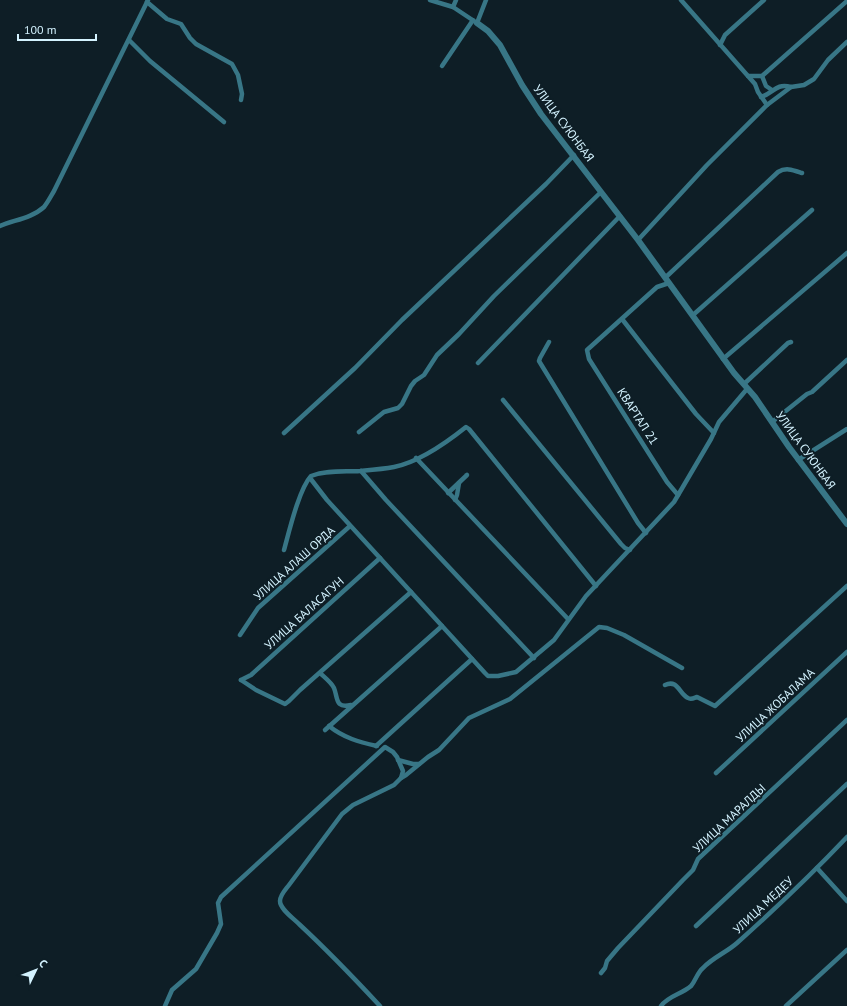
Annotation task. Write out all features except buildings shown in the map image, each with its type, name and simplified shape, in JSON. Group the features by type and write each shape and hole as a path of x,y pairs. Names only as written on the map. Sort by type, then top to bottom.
{"street":[{"name":"УЛИЦА СУЮНБАЯ","path":"430,0 453,7 475,21 488,31 500,45 533,102 668,280 723,359 772,422 798,460 847,524"},
{"path":"453,7 456,0"},
{"path":"442,66 475,21 486,0"},
{"path":"681,0 755,84 761,97 767,105"},
{"path":"720,45 726,35 764,0"},
{"path":"0,226 26,217 44,206 54,191 148,1 167,19 181,24 196,44 232,64 238,75 242,94 241,100"},
{"path":"748,76 762,76 847,1"},
{"path":"129,40 141,53 171,79 224,122"},
{"path":"761,97 781,85 791,87 804,85 814,79 828,60 847,42"},
{"path":"762,76 766,86 772,90"},
{"path":"638,240 707,165 767,105 791,87"},
{"path":"284,433 355,368 402,320 546,184 574,155"},
{"path":"714,433 696,414 622,319 657,287 668,280 778,172 782,169 788,169 802,173"},
{"path":"360,432 384,412 398,408 402,404 411,386 415,381 424,375 437,355 459,334 494,296 601,192"},
{"path":"693,315 812,210"},
{"path":"478,363 620,216"},
{"path":"723,359 847,253"},
{"name":"КВАРТАЛ 21","path":"622,319 587,350 589,359 667,482 678,495"},
{"path":"549,342 539,361 638,523 646,533"},
{"path":"310,478 326,500 488,676 491,677 516,672 554,640 568,619 596,586 674,502 714,433 718,422 745,387 788,343 791,342"},
{"path":"772,422 806,394 812,392 847,360"},
{"path":"503,400 621,544 630,550"},
{"path":"284,550 294,516 304,489 310,478 316,474 328,472 362,471 394,467 441,445 468,427 596,586"},
{"path":"798,460 847,429"},
{"path":"416,458 568,619"},
{"path":"362,471 386,500 534,658"},
{"path":"448,493 467,475"},
{"path":"455,500 460,482"},
{"name":"УЛИЦА АЛАШ ОРДА","path":"240,636 258,608 350,526"},
{"name":"УЛИЦА БАЛАСАГУН","path":"320,673 285,704 256,690 241,680 251,675 380,558"},
{"path":"665,685 669,683 673,684 677,686 687,698 701,698 715,706 847,586"},
{"path":"353,705 347,706 340,704 336,698 333,686 320,673 411,592"},
{"path":"325,730 442,626"},
{"path":"380,1006 328,951 288,913 281,905 280,900 280,897 342,814 352,805 394,785 419,764 439,750 469,718 510,699 599,627 607,628 624,635 682,668"},
{"name":"УЛИЦА ЖОБАЛАМА","path":"716,773 847,652"},
{"path":"376,746 472,659"},
{"name":"УЛИЦА МАРАЛДЫ","path":"601,973 605,968 607,961 618,948 693,870 698,859 847,720"},
{"path":"329,726 345,737 354,741 388,748 393,752 403,771 401,778"},
{"path":"165,1006 172,990 196,969 217,933 221,924 218,903 221,896 385,747"},
{"path":"398,760 419,764"},
{"path":"696,926 847,784"},
{"name":"УЛИЦА МЕДЕУ","path":"660,1006 671,997 690,986 704,966 734,946 817,868 847,836"},
{"path":"817,868 847,901"},
{"path":"786,1006 847,950"}]}
